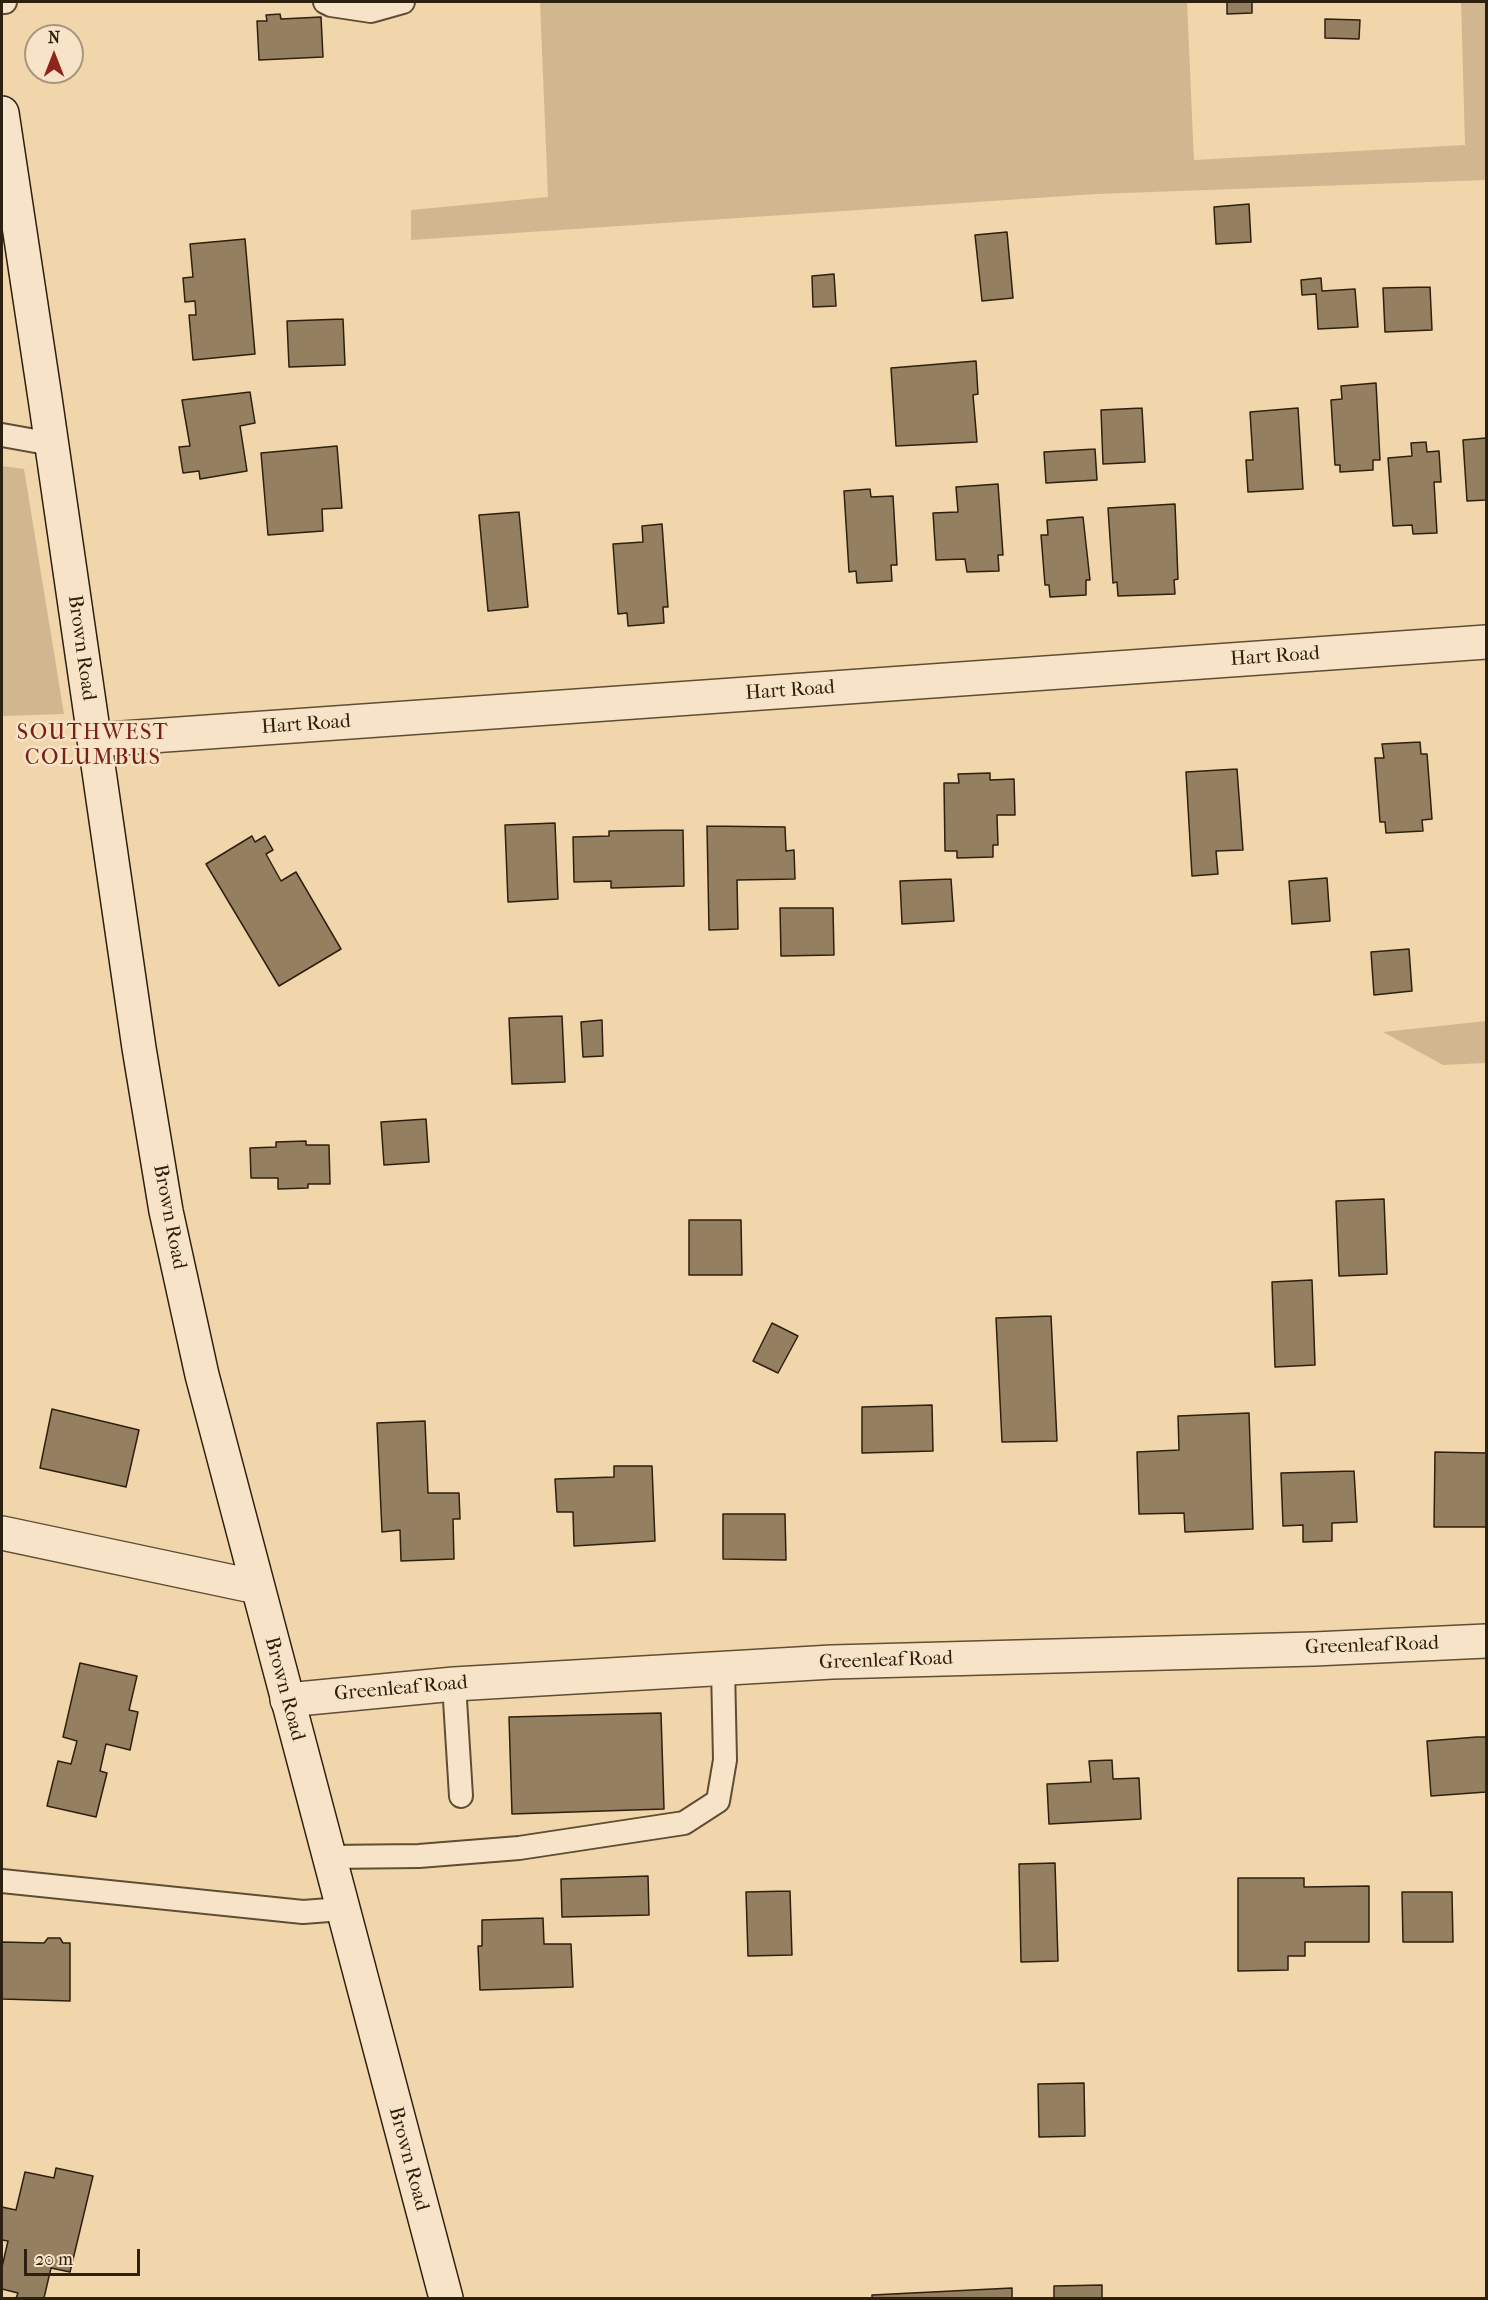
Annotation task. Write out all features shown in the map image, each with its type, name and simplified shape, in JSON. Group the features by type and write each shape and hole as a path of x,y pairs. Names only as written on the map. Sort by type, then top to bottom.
{"street":[{"name":"Brown Road","path":"2,113 166,1211 202,1375 446,2298"},
{"name":"Hart Road","path":"94,740 1486,642"},
{"path":"2,1533 257,1587"},
{"name":"Greenleaf Road","path":"287,1700 454,1684 844,1662 1314,1649 1486,1641"}],"lane":[{"path":"326,2 331,5 371,11 403,2"},
{"path":"2,435 52,444"},
{"path":"328,1857 419,1856 519,1848 684,1823 718,1801 725,1760 723,1668"},
{"path":"454,1684 461,1796"},
{"path":"2,1881 303,1912 342,1909"}],"shaded area":[{"path":"540,2 1187,2 1194,160 1465,145 1461,2 1486,2 1486,180 1096,194 411,240 411,210 548,197"},
{"path":"2,466 24,469 64,714 2,716"},
{"path":"1486,1021 1486,1063 1443,1065 1383,1032"}],"building":[{"path":"1227,2 1252,2 1252,13 1227,14"},
{"path":"280,14 281,19 321,17 323,57 259,60 257,21 267,21 266,15"},
{"path":"1325,19 1360,20 1359,39 1325,38"},
{"path":"1249,204 1251,242 1216,244 1214,207"},
{"path":"1007,232 1013,298 982,301 975,235"},
{"path":"245,239 255,354 193,360 189,315 196,315 195,301 185,302 183,278 193,277 190,244"},
{"path":"834,274 836,306 813,307 812,276"},
{"path":"1321,278 1322,291 1355,289 1358,327 1318,329 1316,294 1302,295 1301,280"},
{"path":"1430,287 1432,330 1385,332 1383,288"},
{"path":"343,319 345,365 289,367 287,321"},
{"path":"976,361 978,394 973,395 977,442 896,446 891,368"},
{"path":"1376,383 1380,460 1373,460 1373,470 1340,472 1340,465 1335,465 1331,400 1342,399 1341,386"},
{"path":"250,392 255,423 240,426 247,471 200,479 199,471 183,473 179,447 190,446 182,400"},
{"path":"1142,408 1145,462 1103,464 1101,410"},
{"path":"1298,408 1303,489 1248,492 1246,460 1253,460 1250,412"},
{"path":"1486,438 1486,500 1467,501 1463,440"},
{"path":"1426,442 1427,452 1439,451 1441,482 1434,482 1437,533 1413,534 1412,525 1393,526 1388,458 1412,456 1411,443"},
{"path":"337,446 342,508 322,509 323,531 268,535 261,453"},
{"path":"1095,449 1097,480 1046,483 1044,452"},
{"path":"998,484 1003,555 998,555 999,571 967,572 965,559 936,560 933,513 958,512 956,487"},
{"path":"870,489 871,497 893,496 897,565 891,565 892,581 857,583 856,571 849,572 844,491"},
{"path":"1175,504 1178,579 1174,580 1175,594 1118,596 1117,582 1113,583 1108,508"},
{"path":"519,512 528,607 488,611 479,515"},
{"path":"1083,517 1090,580 1086,580 1086,595 1050,597 1049,585 1045,585 1041,535 1048,535 1047,520"},
{"path":"662,524 668,607 663,607 664,623 628,626 627,613 618,614 613,544 643,542 642,526"},
{"path":"1420,742 1421,754 1427,754 1432,819 1422,820 1423,831 1386,833 1385,822 1380,822 1375,758 1384,758 1382,744"},
{"path":"1237,769 1243,850 1216,851 1218,874 1192,876 1186,772"},
{"path":"990,773 990,780 1014,779 1015,815 997,815 998,845 993,845 993,857 957,858 957,851 945,851 944,783 959,783 958,774"},
{"path":"555,823 558,899 508,902 505,825"},
{"path":"707,826 785,827 786,851 794,850 795,879 737,880 738,929 709,930"},
{"path":"683,830 684,886 611,888 611,881 574,882 573,837 609,836 609,831"},
{"path":"252,836 255,842 265,836 273,850 266,854 281,881 296,872 341,949 279,986 206,864"},
{"path":"1327,878 1330,921 1292,924 1289,881"},
{"path":"951,879 954,921 902,924 900,881"},
{"path":"780,908 833,908 834,955 781,956"},
{"path":"1409,949 1412,991 1374,995 1371,952"},
{"path":"562,1016 565,1082 512,1084 509,1018"},
{"path":"602,1020 603,1056 583,1057 581,1022"},
{"path":"426,1119 429,1162 384,1165 381,1122"},
{"path":"306,1141 306,1145 329,1145 330,1184 308,1184 308,1188 278,1189 278,1178 251,1178 250,1148 276,1147 276,1142"},
{"path":"1384,1199 1387,1274 1339,1276 1336,1201"},
{"path":"689,1220 741,1220 742,1275 689,1275"},
{"path":"1312,1280 1315,1365 1275,1367 1272,1282"},
{"path":"1051,1316 1057,1441 1002,1442 996,1318"},
{"path":"772,1323 798,1336 778,1373 753,1361"},
{"path":"932,1405 933,1451 862,1453 862,1407"},
{"path":"52,1409 139,1430 126,1487 40,1468"},
{"path":"1249,1413 1253,1529 1185,1532 1184,1513 1139,1514 1137,1452 1179,1450 1178,1416"},
{"path":"425,1421 428,1493 459,1493 460,1519 453,1519 454,1559 401,1561 400,1530 382,1532 377,1423"},
{"path":"1435,1452 1486,1453 1486,1527 1434,1527"},
{"path":"614,1466 652,1466 655,1541 574,1546 573,1512 557,1512 555,1479 614,1477"},
{"path":"1354,1471 1357,1522 1332,1523 1332,1541 1303,1542 1303,1525 1283,1526 1281,1473"},
{"path":"723,1514 785,1514 786,1560 723,1559"},
{"path":"80,1663 137,1676 129,1710 138,1712 130,1750 106,1744 100,1771 107,1773 96,1817 47,1806 58,1761 71,1764 77,1741 63,1737"},
{"path":"661,1713 664,1809 512,1814 509,1717"},
{"path":"1486,1737 1486,1792 1431,1796 1427,1741"},
{"path":"1112,1760 1113,1779 1139,1778 1141,1819 1049,1824 1047,1784 1091,1782 1089,1761"},
{"path":"1055,1863 1058,1961 1021,1962 1019,1864"},
{"path":"648,1876 649,1915 562,1917 561,1879"},
{"path":"1238,1878 1304,1878 1304,1887 1369,1886 1369,1942 1305,1942 1305,1956 1288,1956 1288,1970 1238,1971"},
{"path":"790,1891 792,1955 748,1956 746,1892"},
{"path":"1402,1892 1452,1892 1453,1942 1403,1942"},
{"path":"543,1918 544,1944 571,1944 573,1987 480,1990 478,1946 482,1946 482,1920"},
{"path":"48,1938 60,1938 63,1943 70,1943 70,2001 2,1999 2,1942 44,1943"},
{"path":"1084,2083 1085,2136 1039,2137 1038,2084"},
{"path":"56,2168 93,2176 70,2272 51,2268 44,2298 16,2298 18,2293 2,2289 2,2267 8,2241 2,2240 2,2207 16,2210 25,2172 54,2178"},
{"path":"1102,2285 1102,2298 1054,2298 1054,2286"},
{"path":"1012,2288 1012,2298 872,2298 872,2295"}],"district":[{"name":"SOUTHWEST COLUMBUS","path":"93,746"}]}
